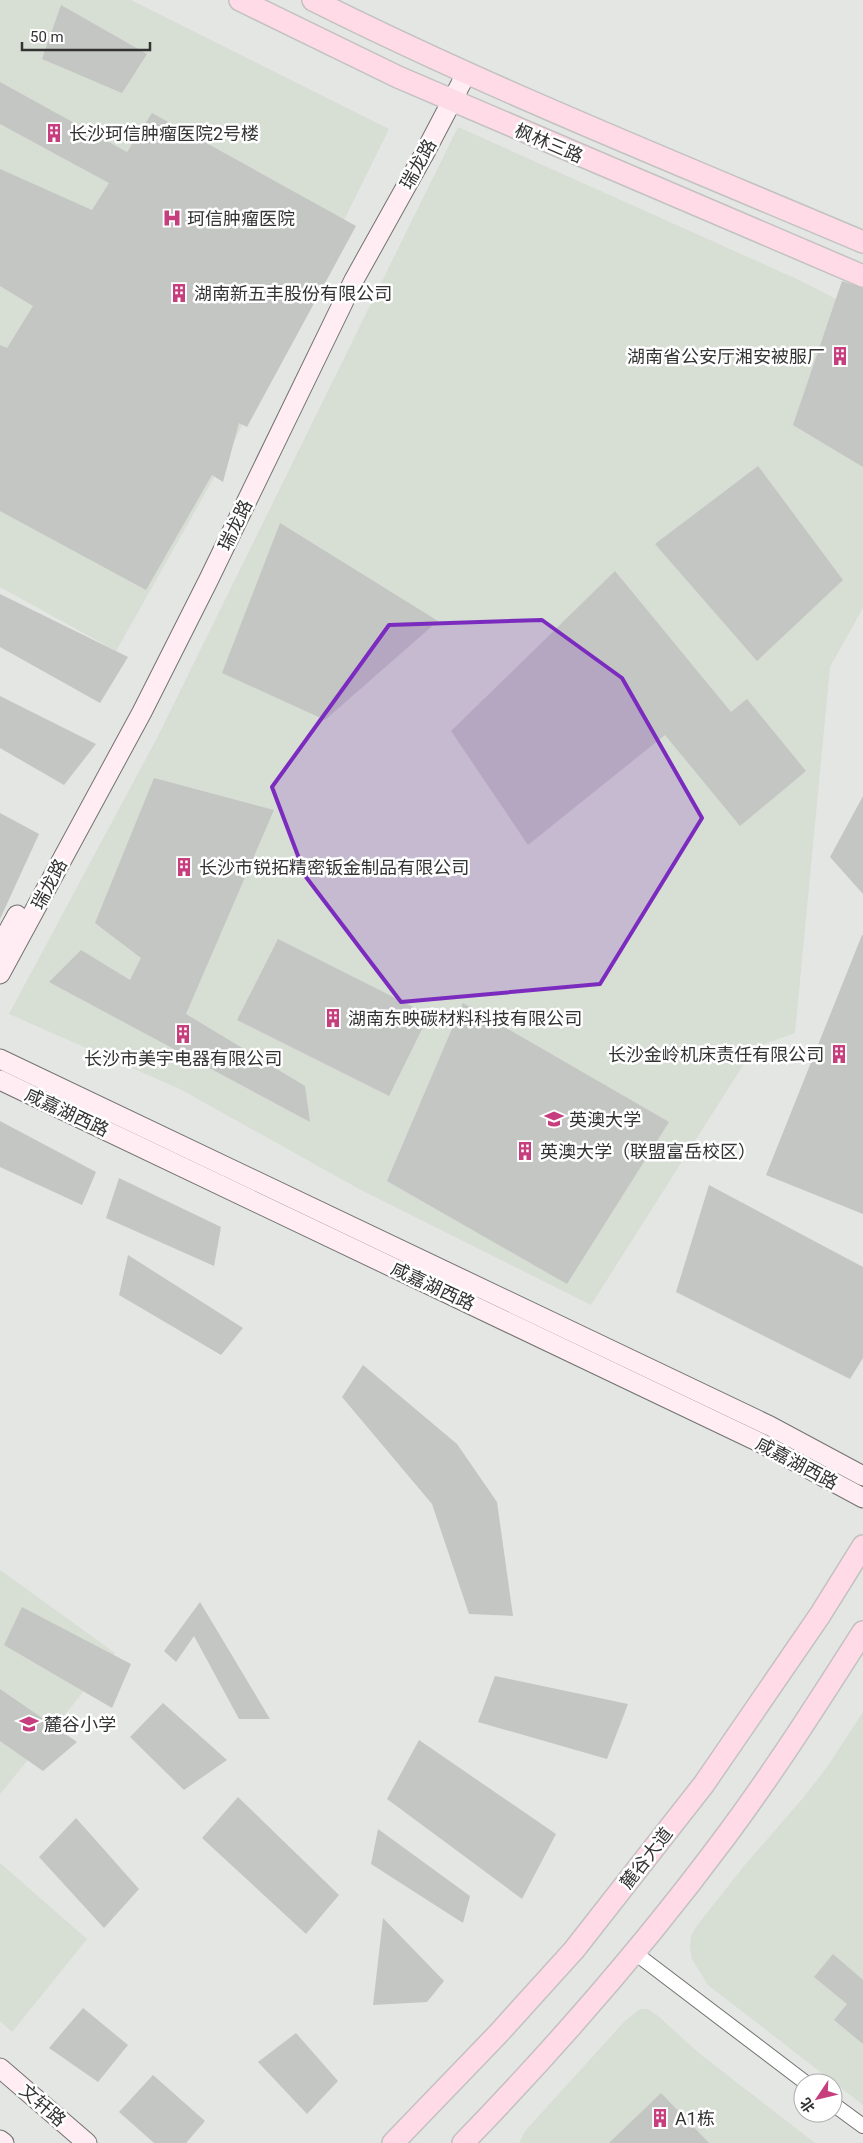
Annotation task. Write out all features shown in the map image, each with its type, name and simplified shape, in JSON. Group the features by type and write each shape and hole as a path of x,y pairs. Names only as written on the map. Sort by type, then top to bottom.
{"main road":[{"name":"枫林三路","path":"240,0 446,98 863,276"},
{"name":"枫林三路","path":"314,0 460,71 863,242"},
{"name":"瑞龙路","path":"0,974 142,712 354,280 460,71"},
{"name":"瑞龙路","path":"0,946 132,706 198,575 342,276 413,150 446,98"},
{"name":"咸嘉湖西路","path":"0,1059 770,1426 863,1476"},
{"name":"咸嘉湖西路","path":"0,1080 761,1443 863,1498"},
{"name":"麓谷大道","path":"394,2143 498,2034 580,1942 709,1776 815,1623 863,1546"},
{"path":"464,2143 598,1999 635,1953 726,1836 790,1745 863,1632"},
{"name":"文轩路","path":"2,2074 87,2143"},
{"path":"0,2140 4,2143"}],"street":[{"path":"635,1953 793,2073"},
{"path":"843,2111 863,2126"}],"highlighted area":[{"path":"542,620 622,678 702,818 600,984 401,1002 306,877 272,787 389,625"}],"shaded area":[{"name":"珂信肿瘤医院","path":"0,0 131,0 389,129 233,444 116,651 0,587"},
{"path":"458,127 799,280 863,313 863,608 830,667 795,1033 754,1048 591,1305 361,1190 180,1089 9,1014 157,738"},
{"name":"麓谷小学","path":"0,1570 115,1653 0,1794"},
{"path":"863,1712 863,2105 843,2090 843,2073 822,2073 708,1985 692,1959 690,1947 691,1936 696,1927 744,1866 803,1798 827,1767"},
{"path":"0,1863 87,1939 12,2032 0,2021"},
{"path":"640,2009 648,2009 658,2016 700,2054 815,2143 519,2143 525,2131 624,2022"}],"building":[{"path":"61,5 147,54 122,93 42,59"},
{"name":"珂信肿瘤医院","path":"0,82 127,152 152,113 356,226 247,427 239,423 223,482 212,475 146,590 0,511 0,345 7,348 33,306 0,286 0,169 92,210 109,183 0,124"},
{"name":"湖南省公安厅湘安被服厂","path":"842,281 863,288 863,467 793,425"},
{"path":"758,466 843,580 757,661 655,544"},
{"path":"280,523 438,621 325,720 222,673"},
{"path":"615,571 731,712 747,699 806,771 740,826 665,735 528,845 451,731"},
{"path":"0,594 128,657 100,703 0,647"},
{"path":"0,696 96,744 64,785 0,748"},
{"name":"长沙市锐拓精密钣金制品有限公司","path":"154,778 274,810 186,1014 305,1086 310,1122 49,982 81,950 130,980 141,958 95,923"},
{"path":"863,796 863,894 830,857"},
{"path":"0,813 39,834 0,919"},
{"name":"长沙金岭机床责任有限公司","path":"863,935 863,1214 766,1175"},
{"name":"湖南东映碳材料科技有限公司","path":"278,939 429,1015 389,1096 237,1020"},
{"name":"英澳大学","path":"463,1003 669,1122 567,1284 387,1181"},
{"path":"0,1121 96,1172 82,1205 0,1167"},
{"path":"119,1178 221,1227 214,1266 106,1218"},
{"path":"709,1185 863,1267 863,1358 850,1379 676,1292"},
{"path":"128,1255 243,1328 221,1355 119,1295"},
{"path":"363,1365 457,1444 497,1502 513,1616 469,1614 432,1504 342,1397"},
{"path":"200,1602 270,1719 239,1719 194,1636 176,1662 164,1651"},
{"path":"22,1607 131,1664 112,1708 4,1645"},
{"path":"495,1676 628,1704 607,1759 478,1722"},
{"path":"0,1689 77,1742 43,1771 0,1741"},
{"path":"163,1703 227,1760 184,1790 130,1737"},
{"path":"419,1740 556,1834 522,1899 387,1799"},
{"path":"238,1797 339,1895 306,1934 202,1838"},
{"path":"76,1818 139,1889 104,1928 39,1857"},
{"path":"378,1829 470,1896 463,1923 371,1864"},
{"path":"383,1918 444,1981 427,2002 373,2005"},
{"path":"833,1954 863,1980 863,2044 834,2020 847,2004 814,1977"},
{"path":"83,2008 128,2045 98,2082 49,2048"},
{"path":"296,2033 338,2081 307,2114 258,2062"},
{"path":"153,2075 205,2121 186,2143 154,2143 119,2112"},
{"name":"A1栋","path":"661,2093 709,2143 609,2143"}],"place":[{"name":"长沙珂信肿瘤医院2号楼","path":"54,133"},
{"name":"珂信肿瘤医院","path":"172,218"},
{"name":"湖南新五丰股份有限公司","path":"179,293"},
{"name":"湖南省公安厅湘安被服厂","path":"840,356"},
{"name":"长沙市锐拓精密钣金制品有限公司","path":"184,867"},
{"name":"湖南东映碳材料科技有限公司","path":"333,1018"},
{"name":"长沙市美宇电器有限公司","path":"183,1034"},
{"name":"长沙金岭机床责任有限公司","path":"839,1054"},
{"name":"英澳大学","path":"554,1119"},
{"name":"英澳大学（联盟富岳校区）","path":"525,1151"},
{"name":"麓谷小学","path":"29,1724"},
{"name":"A1栋","path":"660,2118"}]}
